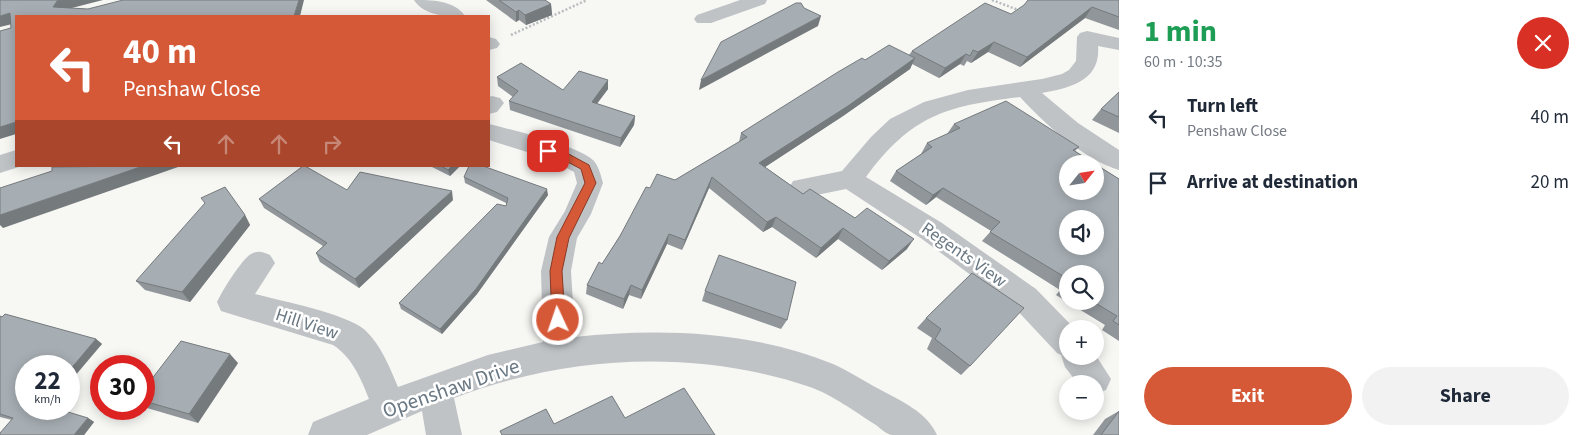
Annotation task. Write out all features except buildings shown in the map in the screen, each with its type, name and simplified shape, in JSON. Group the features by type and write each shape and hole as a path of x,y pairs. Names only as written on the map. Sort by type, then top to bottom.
{"street":[{"path":"423,0 453,15"},
{"path":"704,19 758,0"},
{"path":"802,188 850,179 884,137 913,115 947,101 1025,89 1066,80 1080,72 1087,62 1087,37 1119,44"},
{"path":"1025,89 1050,115 1087,143 1119,161"},
{"path":"490,132 561,154 585,167 590,183 577,214 563,237 556,271 560,353"},
{"path":"0,164 15,159"},
{"name":"Regents View","path":"850,179 932,231 1025,298 1059,334"},
{"name":"Hill View","path":"260,263 232,302 332,330 352,340 370,365 390,407"},
{"name":"Openshaw Drive","path":"326,435 390,407 488,370 560,353 641,346 714,349 817,374 904,422 919,435"},
{"path":"435,390 444,435"}],"path":[{"path":"490,44 587,0"},
{"path":"992,0 1027,14"}],"route":[{"path":"548,151 561,154 585,167 590,183 577,214 563,237 556,271 558,320"}]}
